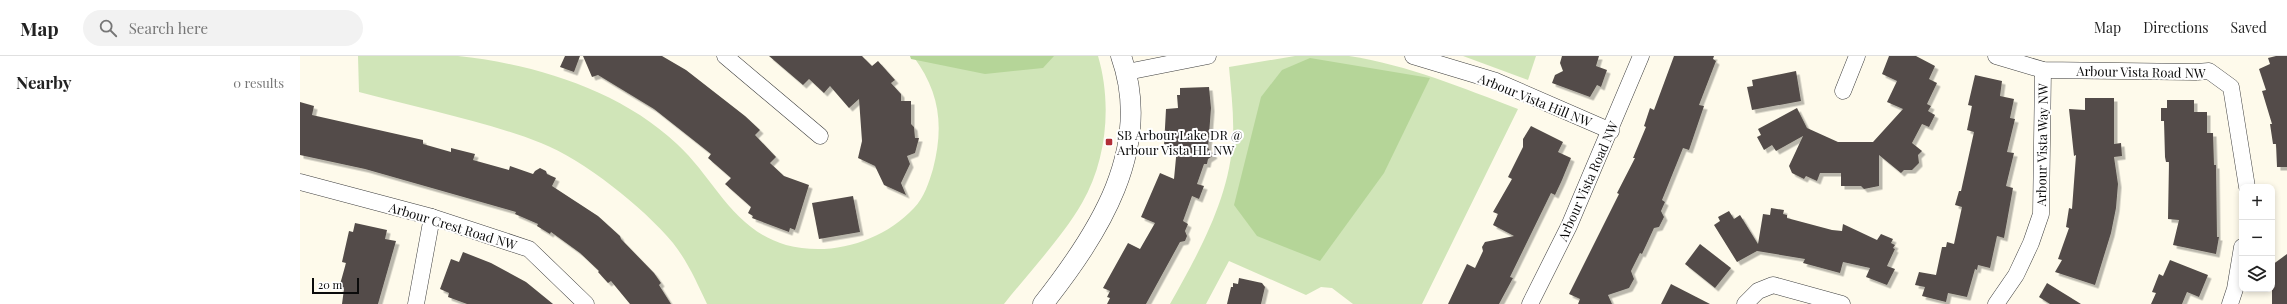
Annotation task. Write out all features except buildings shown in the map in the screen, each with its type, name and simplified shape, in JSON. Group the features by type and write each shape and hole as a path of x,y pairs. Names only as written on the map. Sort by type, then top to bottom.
{"street":[{"path":"725,56 820,136"},
{"path":"1043,304 1070,270 1099,224 1123,168 1132,124 1124,64 1208,56"},
{"name":"Arbour Vista Hill NW","path":"1413,56 1496,81 1611,131"},
{"name":"Arbour Vista Road NW","path":"1530,304 1569,226 1611,131 1641,56"},
{"path":"1842,91 1857,56"},
{"name":"Arbour Vista Road NW","path":"1996,56 2043,70 2209,71 2231,87 2247,184"},
{"name":"Arbour Vista Way NW","path":"1996,304 2016,274 2031,243 2041,214 2043,70"},
{"name":"Arbour Crest Road NW","path":"300,182 432,217 529,249 586,304"},
{"path":"416,304 432,217"},
{"path":"2230,304 2235,289 2240,256"},
{"path":"1745,304 1758,291 1773,285 1842,304"}],"green space":[{"path":"358,56 458,56 487,60 546,73 603,95 654,125 677,144 726,202 752,227 767,238 786,245 803,248 838,248 871,238 887,230 901,220 921,200 933,169 939,124 934,96 922,69 913,56 1098,56 1105,93 1105,131 1097,168 1082,203 1055,242 1004,304 707,304 688,265 673,243 661,229 630,200 594,172 558,150 520,135 474,121 359,92"},
{"path":"910,56 1054,56 1043,68 985,74 911,59"},
{"path":"1295,56 1349,56 1393,65 1435,78 1518,109 1422,304 1353,304 1332,288 1321,287 1306,295 1229,261 1206,304 1170,304 1202,244 1226,182 1231,160 1233,137 1233,111 1229,67"},
{"path":"1463,56 1536,56 1528,80"},
{"path":"1310,58 1430,78 1384,173 1320,261 1257,236 1234,205 1261,97 1282,70"}],"place":[{"name":"SB Arbour Lake DR @ Arbour Vista HL NW","path":"1109,142"}]}
